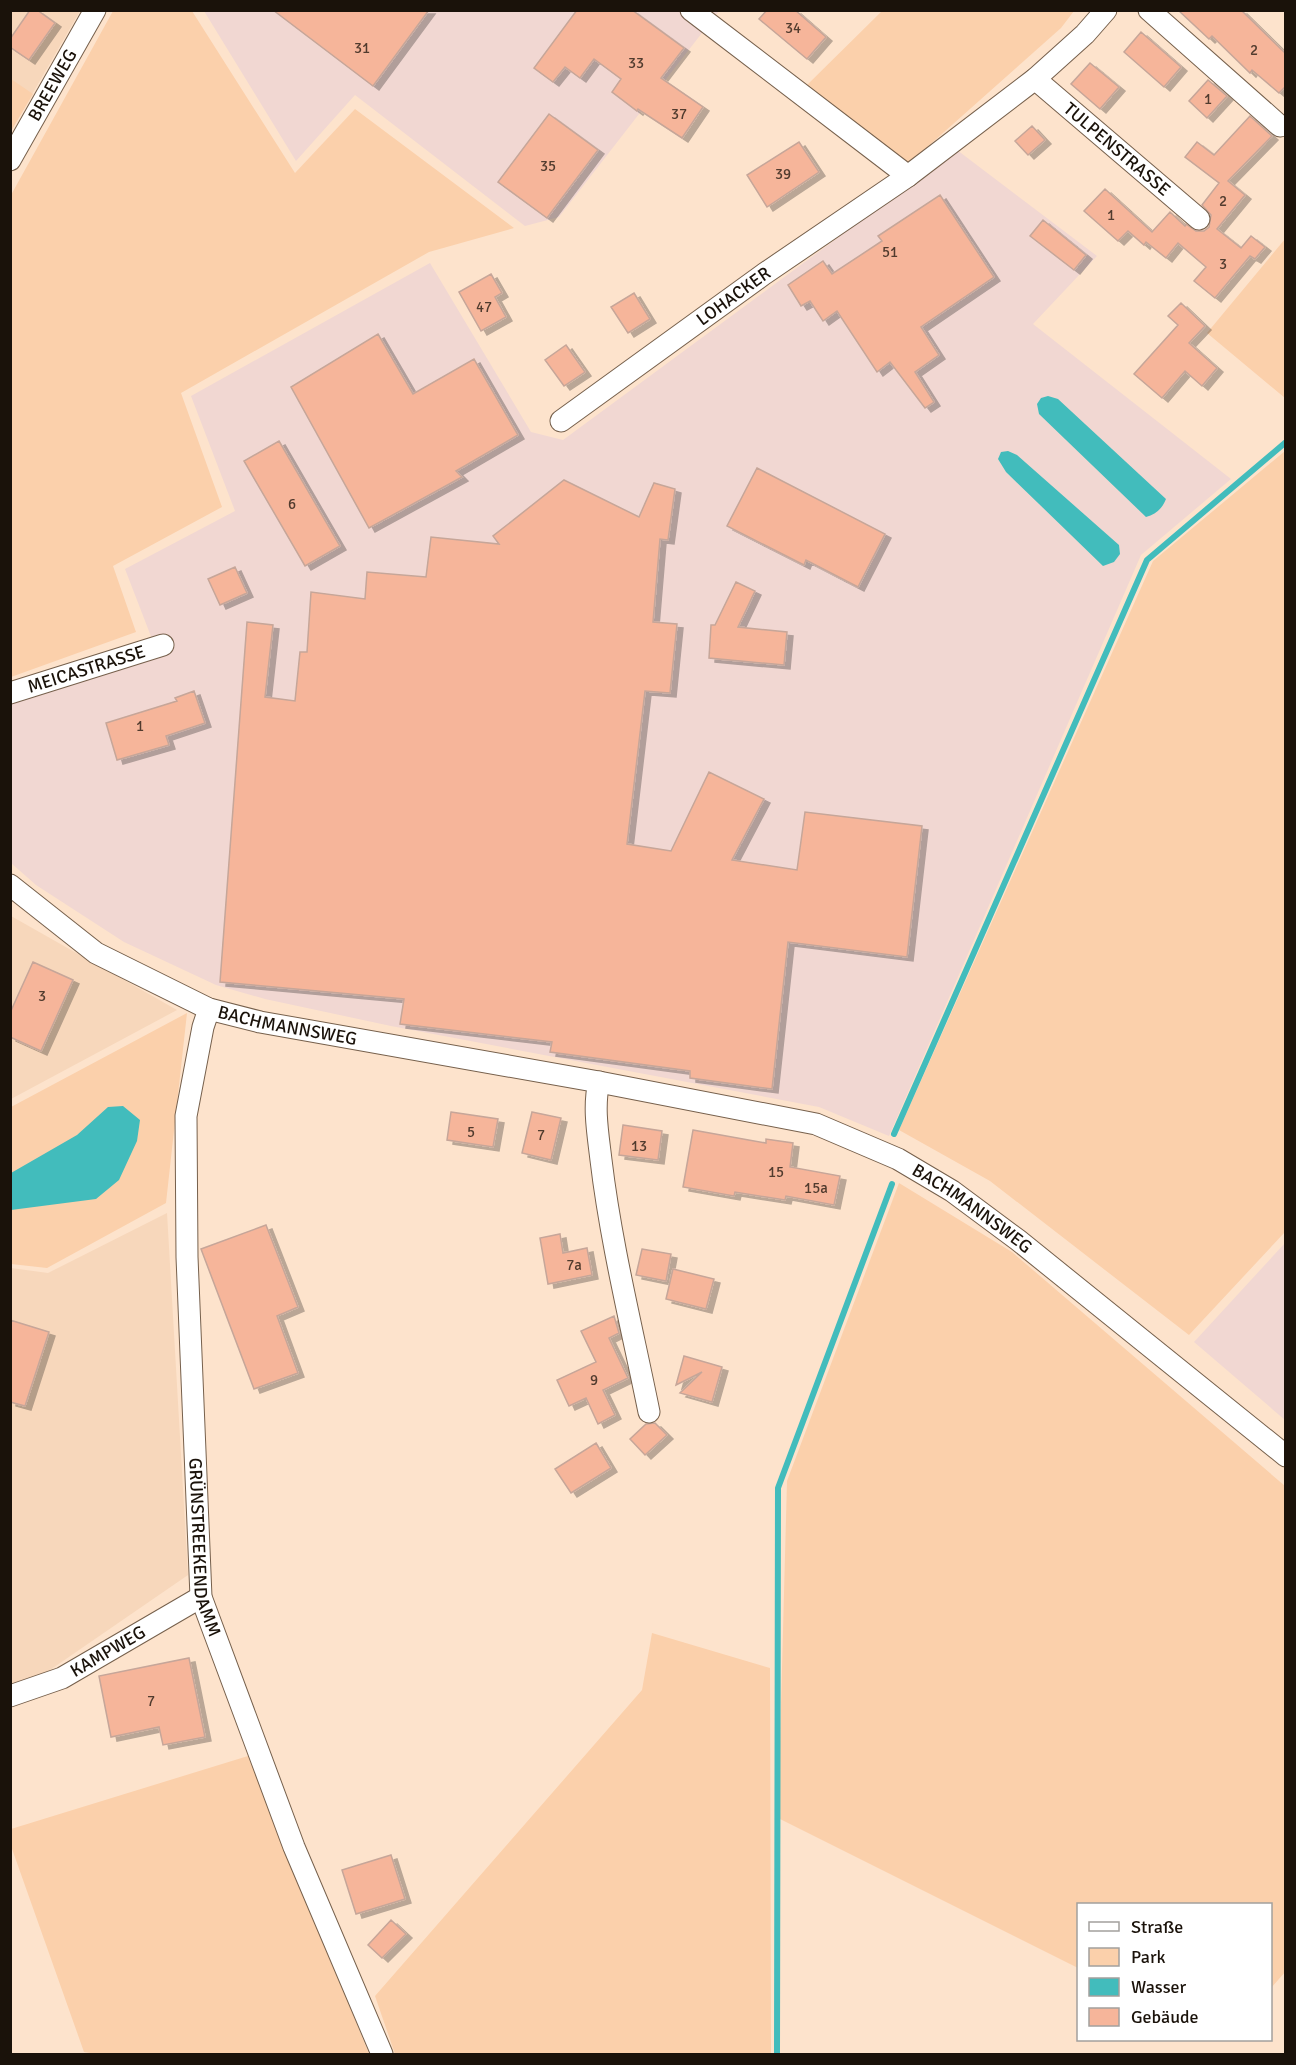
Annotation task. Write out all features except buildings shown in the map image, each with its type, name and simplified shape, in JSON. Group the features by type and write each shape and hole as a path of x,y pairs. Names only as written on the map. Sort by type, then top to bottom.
{"street":[{"name":"BREEWEG","path":"10,160 95,10"},
{"path":"691,10 908,176"},
{"name":"LOHACKER","path":"561,421 764,274 908,176 1035,79 1085,34 1106,10"},
{"path":"1149,10 1280,126"},
{"name":"TULPENSTRASSE","path":"1035,79 1199,219"},
{"name":"MEICASTRASSE","path":"10,693 163,645"},
{"name":"BACHMANNSWEG","path":"10,885 96,953 209,1009 260,1022 599,1082 816,1124 898,1159 952,1191 1018,1240 1286,1456"},
{"name":"GRÜNSTREEKENDAMM","path":"209,1009 186,1116 187,1257 201,1597 294,1847 382,2055"},
{"path":"599,1082 596,1094 597,1122 606,1201 649,1412"},
{"name":"KAMPWEG","path":"10,1696 62,1678 201,1597"}],"shaded area":[{"path":"11,11 80,11 11,131"},
{"path":"204,11 719,11 559,217 525,226 355,95 296,161"},
{"path":"957,150 1097,256 1033,324 1231,479 1141,555 889,1136 819,1107 391,1026 265,999 216,985 124,942 36,885 11,863 10,703 157,652 125,569 235,511 191,396 430,263 531,432 563,440"},
{"path":"11,916 177,1010 11,1099"},
{"path":"167,1213 188,1575 47,1672 11,1684 11,1268 48,1273"},
{"path":"1285,1243 1285,1420 1194,1342"}],"green space":[{"path":"113,11 192,11 295,173 355,109 514,228 429,252 181,393 222,507 113,566 136,632 11,677 11,195"},
{"path":"882,11 1074,11 1061,28 907,165 805,87"},
{"path":"11,79 33,94 11,131"},
{"path":"1285,239 1285,398 1207,333"},
{"path":"1285,451 1285,1232 1189,1335 990,1181 899,1130 1153,561"},
{"path":"187,1013 166,1203 47,1268 11,1264 11,1107"},
{"path":"899,1183 1012,1252 1285,1486 1286,1971 1272,1987 1272,1903 1077,1903 1077,1968 778,1818 787,1481"},
{"path":"652,1633 770,1668 771,2054 395,2054 375,1996 642,1690"},
{"path":"248,1756 369,2054 96,2054 84,2052 11,1846 11,1829"}],"water":[{"path":"1048,396 1058,399 1166,499 1158,511 1146,517 1039,414 1037,404 1041,398"},
{"path":"1008,451 1017,455 1119,545 1120,554 1114,562 1103,566 1006,472 998,459 1001,452"},
{"path":"123,1106 140,1120 137,1141 119,1180 96,1199 11,1210 11,1173 77,1135 108,1107"}],"waterway":[{"path":"894,1134 1147,560 1286,442"},
{"path":"777,2054 778,1488 892,1184"}]}
